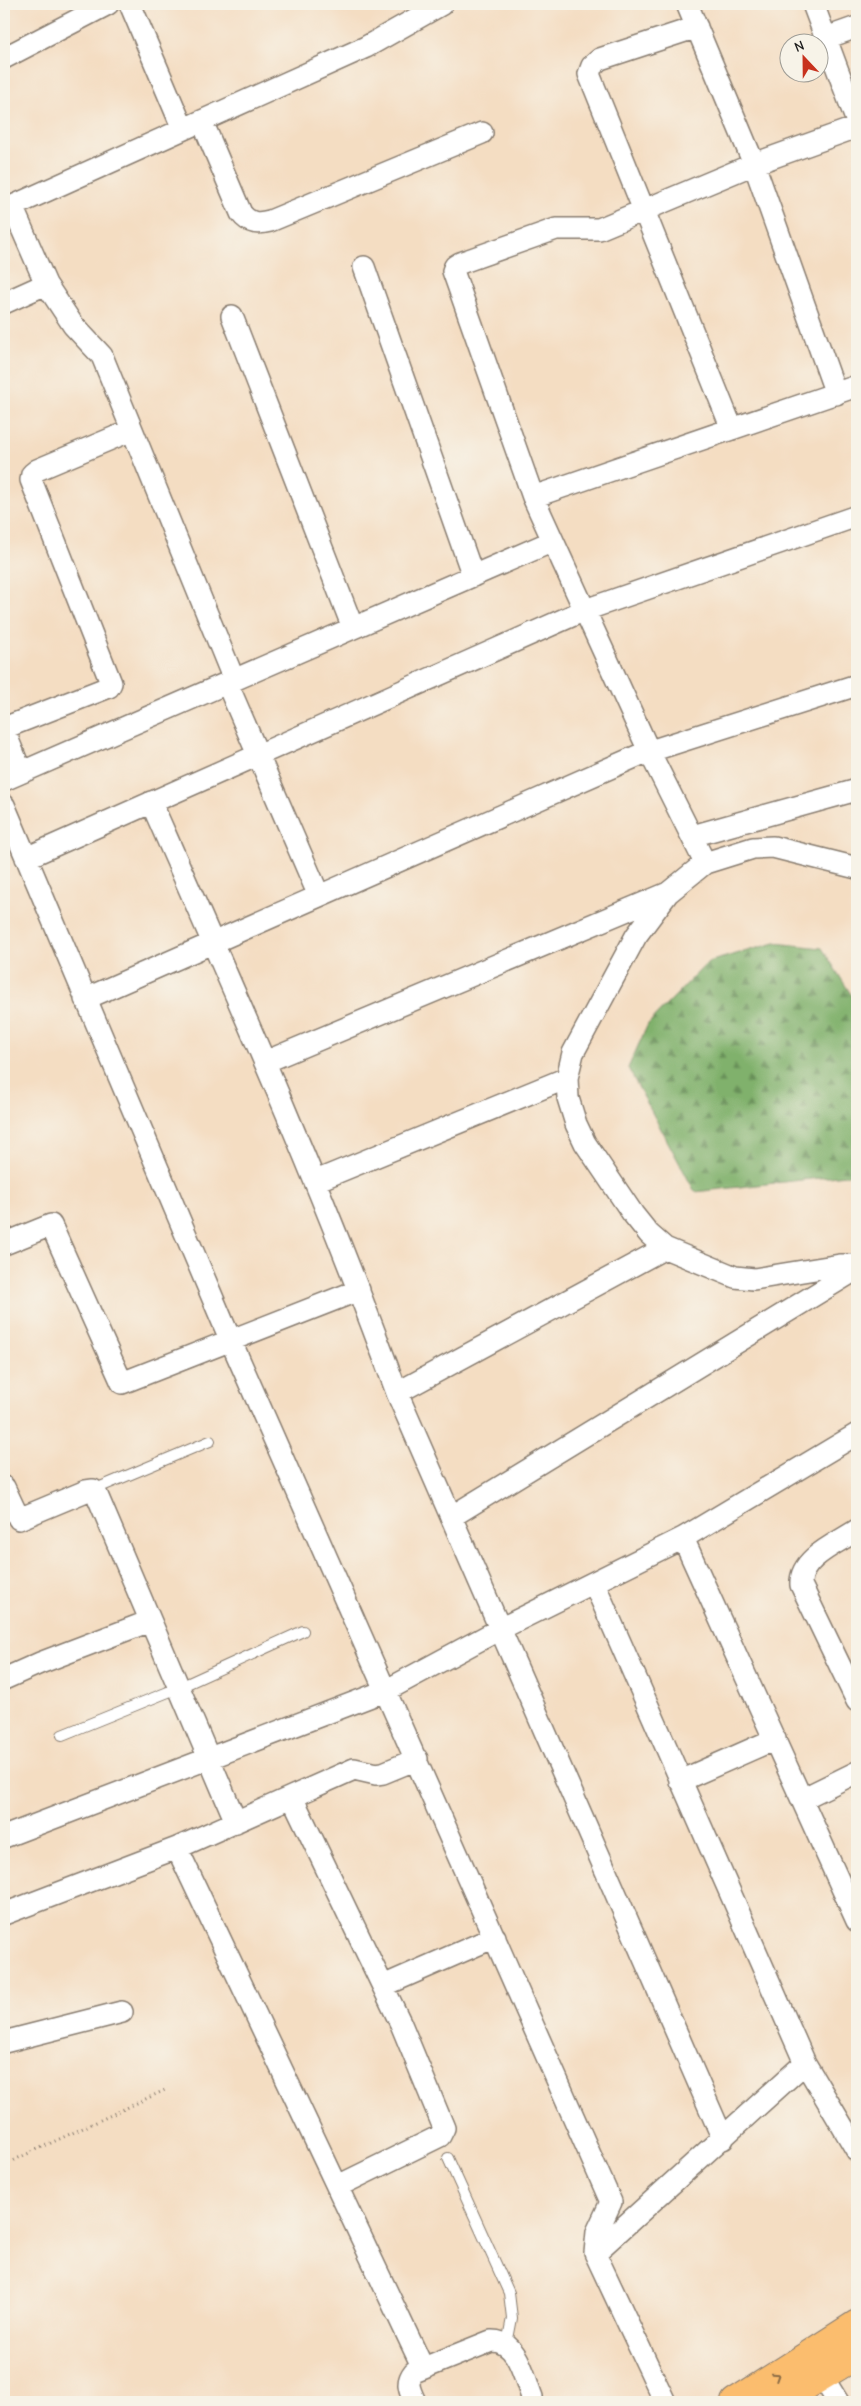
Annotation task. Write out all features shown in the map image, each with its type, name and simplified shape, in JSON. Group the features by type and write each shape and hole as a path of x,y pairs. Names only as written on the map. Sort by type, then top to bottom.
{"main road":[{"path":"735,2402 857,2324"},
{"path":"779,2402 857,2355"}],"street":[{"path":"4,58 72,12 108,4"},
{"path":"130,4 182,129"},
{"path":"319,896 259,754 102,356 73,325 46,284 8,208 366,47 442,4"},
{"path":"687,4 754,164 836,394"},
{"path":"813,4 824,32"},
{"path":"697,27 600,59 592,66 590,74 732,429"},
{"path":"828,37 857,27"},
{"path":"828,43 857,122"},
{"path":"202,121 241,213 246,220 258,224 270,221 482,133"},
{"path":"706,863 649,751 533,497 453,271 455,266 460,263 552,230 599,229 754,164 857,126"},
{"path":"364,267 474,576"},
{"path":"4,303 46,284"},
{"path":"232,316 353,628"},
{"path":"533,497 857,386"},
{"path":"132,430 37,470 32,474 31,480 111,683 108,686 4,729 12,776 553,541"},
{"path":"26,858 585,610 857,516"},
{"path":"85,999 649,751 857,685"},
{"path":"692,836 857,790"},
{"path":"151,802 316,1181 360,1290 397,1393 724,2139"},
{"path":"4,805 230,1339 387,1690 611,2202 598,2232 595,2253 665,2402"},
{"path":"857,868 773,847 753,848 706,863 668,893 636,936 573,1052 567,1078 568,1098 576,1124 585,1143 633,1214 649,1234 665,1248 735,1276 754,1279 840,1266 857,1267"},
{"path":"265,1062 668,893"},
{"path":"316,1181 567,1078"},
{"path":"4,1244 51,1225 122,1382 360,1290"},
{"path":"397,1393 665,1248"},
{"path":"451,1517 857,1267"},
{"path":"4,1837 387,1690 500,1629 683,1538 857,1434"},
{"path":"4,1488 19,1519 86,1491 93,1490 98,1495 236,1822"},
{"path":"857,1530 811,1560 800,1577 801,1585 857,1701"},
{"path":"683,1538 857,1921"},
{"path":"594,1583 805,2063 857,2151"},
{"path":"4,1679 150,1621"},
{"path":"680,1781 775,1739"},
{"path":"4,1914 177,1848 354,1769 376,1774 417,1759"},
{"path":"802,1799 857,1772"},
{"path":"292,1798 383,1986 444,2128 443,2133 338,2186"},
{"path":"177,1848 423,2368"},
{"path":"383,1986 495,1937"},
{"path":"4,2042 122,2012"},
{"path":"595,2253 724,2139 805,2063"},
{"path":"414,2402 408,2386 408,2380 414,2372 491,2341 500,2341 507,2344 519,2365 532,2397 531,2402"},
{"path":"822,2376 838,2402"}],"lane":[{"path":"93,1490 210,1441"},
{"path":"62,1735 178,1688 303,1631"},
{"path":"448,2158 509,2293 512,2318 507,2344"}],"path":[{"path":"4,2161 12,2161 165,2090"}],"green space":[{"path":"775,943 822,948 857,1004 857,1171 855,1174 695,1192 628,1068 648,1024 708,962"}]}
